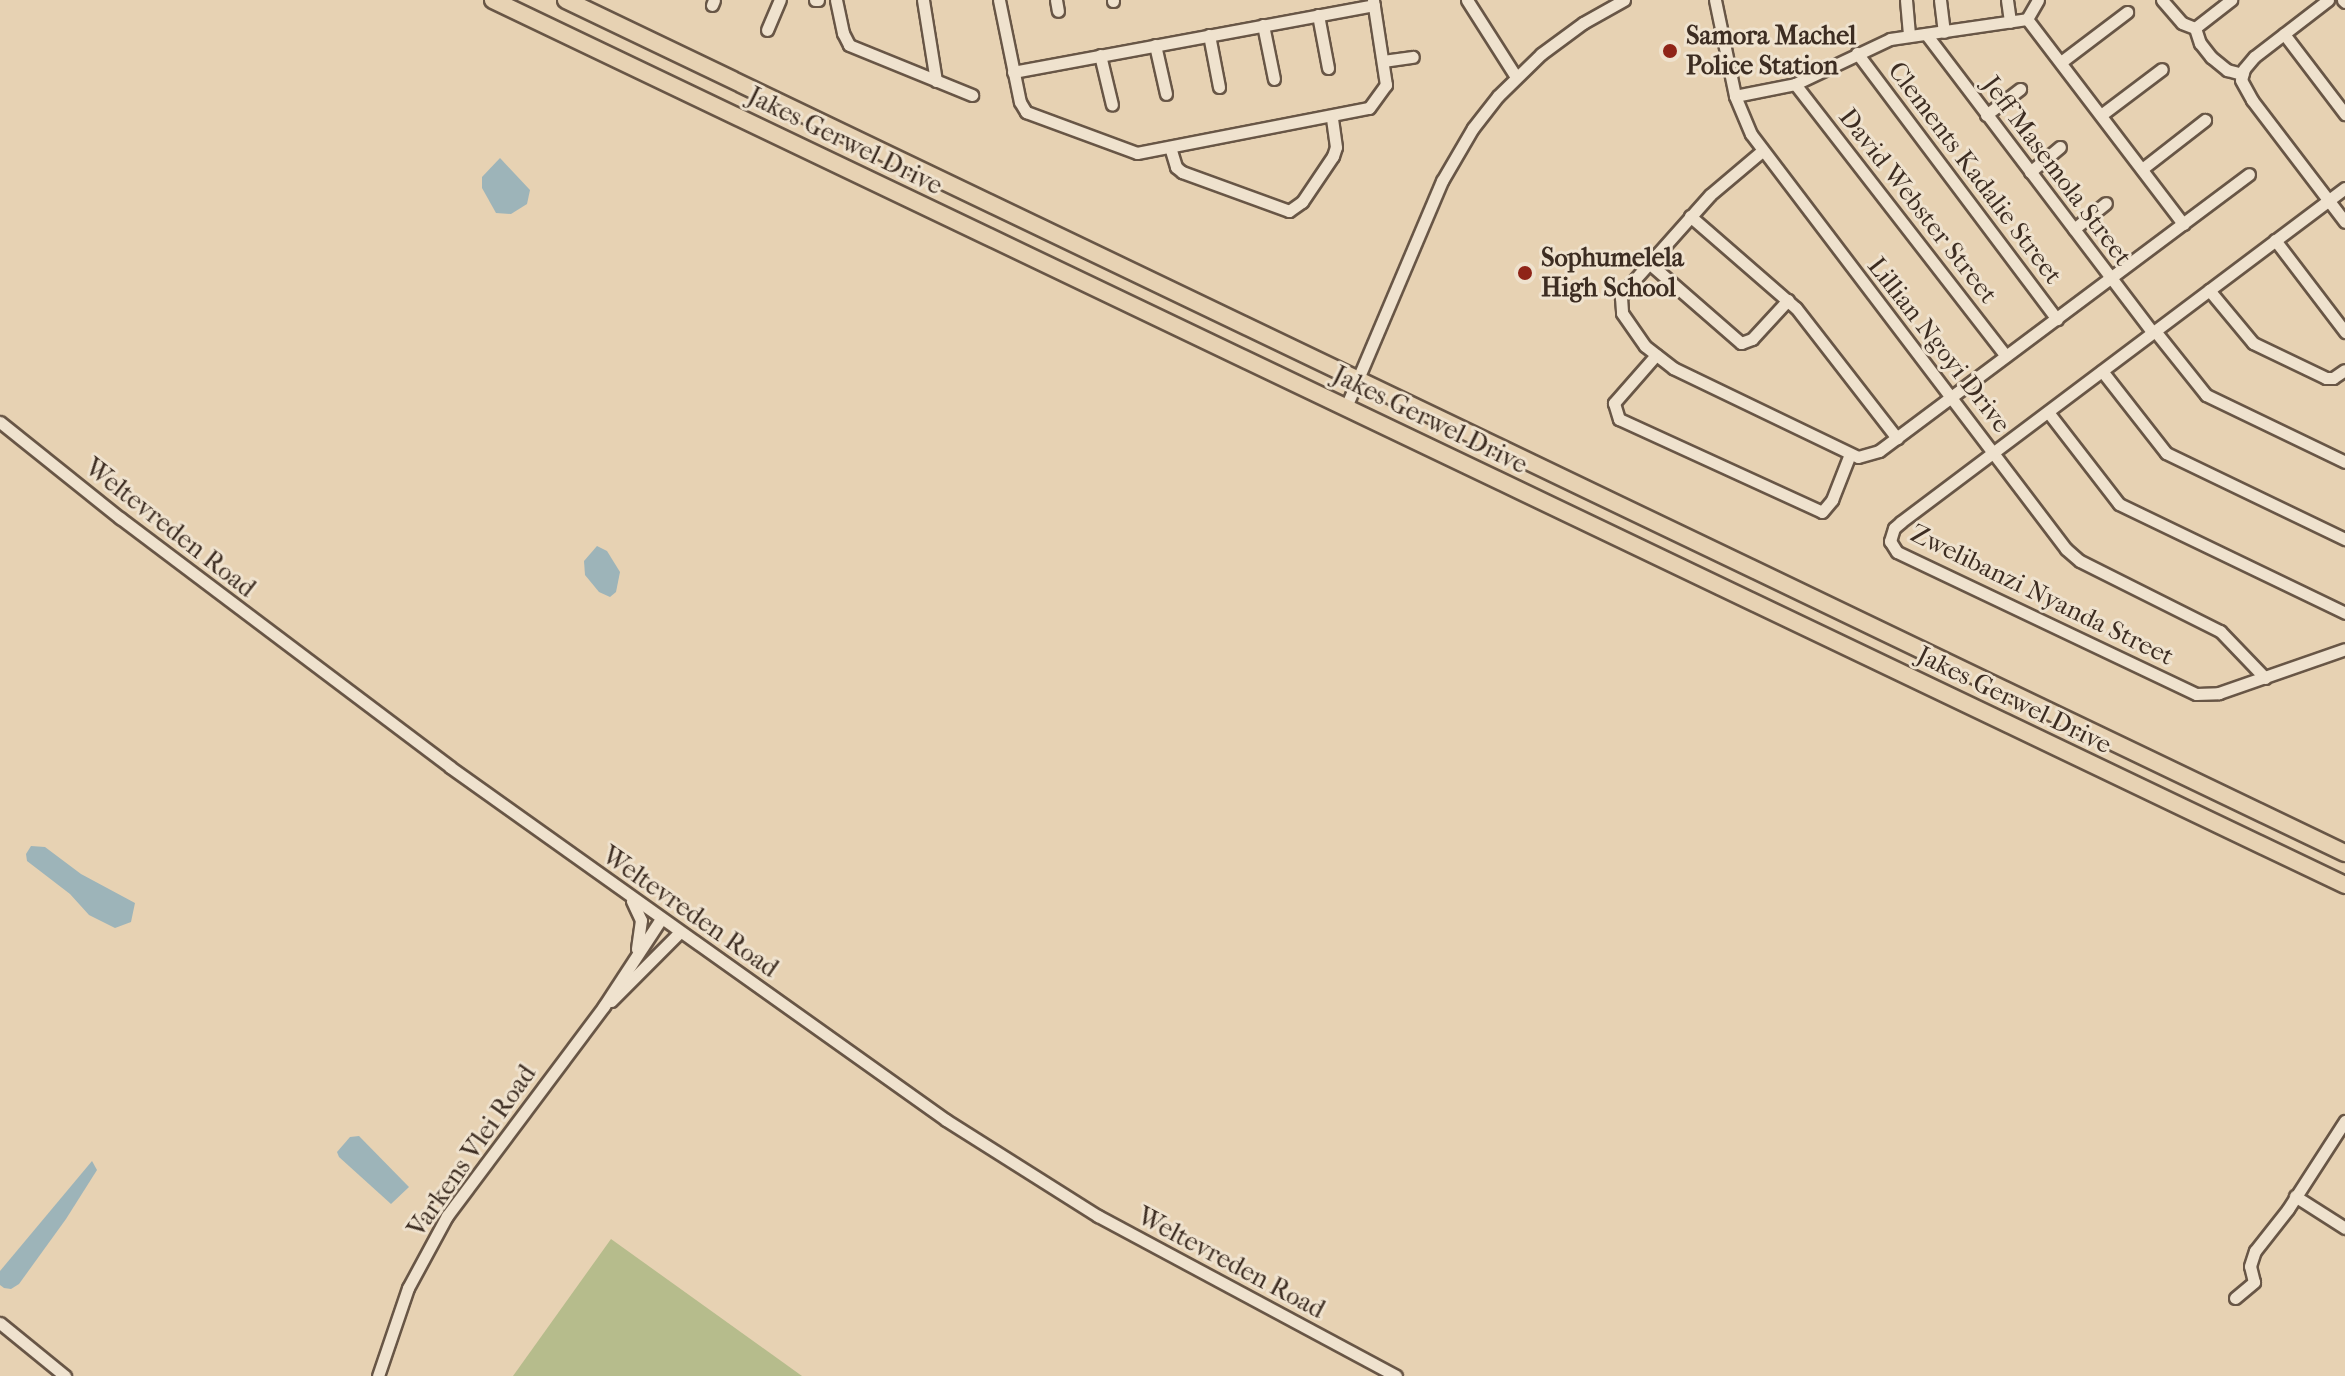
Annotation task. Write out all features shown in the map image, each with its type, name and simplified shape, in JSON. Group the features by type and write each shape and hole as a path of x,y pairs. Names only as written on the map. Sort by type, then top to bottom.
{"highway":[{"name":"Jakes Gerwel Drive","path":"493,0 2345,885"},
{"name":"Jakes Gerwel Drive","path":"566,0 2345,853"}],"street":[{"path":"767,30 780,0"},
{"path":"836,0 843,33 849,45 972,95"},
{"path":"923,0 936,81"},
{"path":"999,0 1013,72 1021,106 1034,117 1132,153 1332,118 1371,107 1386,85 1373,2 1013,72"},
{"path":"1467,0 1516,77"},
{"path":"1346,407 1442,181 1473,128 1516,77 1561,38 1624,0"},
{"path":"1906,0 1909,36"},
{"path":"1940,0 1944,32"},
{"path":"2007,0 2010,22"},
{"path":"1735,96 1795,84 1890,39 2027,19 2038,0"},
{"path":"2162,0 2182,23 2195,28"},
{"path":"2195,28 2231,0"},
{"path":"2302,0 2312,12"},
{"path":"2328,0 2254,57 2242,74 2242,85 2345,222"},
{"name":"Lillian Ngoyi Drive","path":"1717,2 1740,113 1762,151 1994,453 2345,188"},
{"path":"2061,62 2127,12"},
{"path":"1318,15 1328,68"},
{"path":"2027,19 2183,224"},
{"path":"1263,25 1274,79"},
{"path":"2195,28 2200,43 2211,57 2227,70 2242,74"},
{"name":"Jeff Masemola Street","path":"1926,34 2112,279 2206,395 2345,462"},
{"path":"2284,34 2345,114"},
{"path":"1209,35 1219,87"},
{"path":"1155,45 1166,94"},
{"name":"Clements Kadalie Street","path":"1857,53 2057,319"},
{"path":"1100,55 1112,105"},
{"path":"1383,61 1413,57"},
{"path":"2101,115 2162,69"},
{"name":"David Webster Street","path":"1795,84 2006,356"},
{"path":"1986,115 2020,89"},
{"path":"1170,147 1176,167 1182,172 1289,211 1302,202 1333,156 1336,147 1332,118"},
{"path":"2142,169 2205,120"},
{"path":"2030,172 2060,147"},
{"path":"1762,151 1690,216 1629,286 1620,305 1628,326 1656,355 1704,385 1850,454 1873,455 2249,174"},
{"path":"2074,229 2106,203"},
{"path":"1690,216 1788,300 1897,438"},
{"path":"2275,240 2345,332"},
{"path":"1649,263 1741,343 1752,339 1788,300"},
{"path":"2209,290 2253,343 2326,378 2333,378 2345,370"},
{"path":"1656,355 1614,403 1619,419 1822,512 1832,500 1850,454"},
{"path":"2102,371 2166,453 2345,539"},
{"path":"2048,412 2119,504 2345,613"},
{"name":"Weltevreden Road","path":"0,422 248,616 629,896 946,1120 1061,1195 1396,1376"},
{"path":"1994,453 2073,556 2220,631 2265,678 2345,649"},
{"name":"Zwelibanzi Nyanda Street","path":"1994,453 1894,528 1891,546 2196,694 2219,693 2265,678"},
{"path":"629,896 642,927 634,961"},
{"name":"Varkens Vlei Road","path":"378,1376 408,1288 447,1216 604,1006 661,919"},
{"name":"Varkens Vlei Road","path":"604,1006 680,932"},
{"path":"2235,1298 2254,1282 2252,1258 2345,1121"},
{"path":"2295,1196 2345,1228"},
{"path":"0,1323 65,1376"}],"green space":[{"path":"611,1239 802,1376 513,1376"}],"water":[{"path":"500,158 530,190 527,204 511,214 496,213 482,188 482,177"},
{"path":"597,546 607,551 620,572 616,592 610,597 599,592 585,575 584,561"},
{"path":"31,846 45,847 81,874 135,903 131,922 115,928 89,915 70,894 27,861 26,854"},
{"path":"359,1136 409,1187 391,1204 339,1157 337,1152 350,1137"},
{"path":"92,1161 97,1170 66,1219 19,1284 11,1289 4,1288 0,1285 0,1271"}],"place":[{"name":"Samora Machel Police Station","path":"1670,51"},
{"name":"Sophumelela High School","path":"1525,273"}]}
